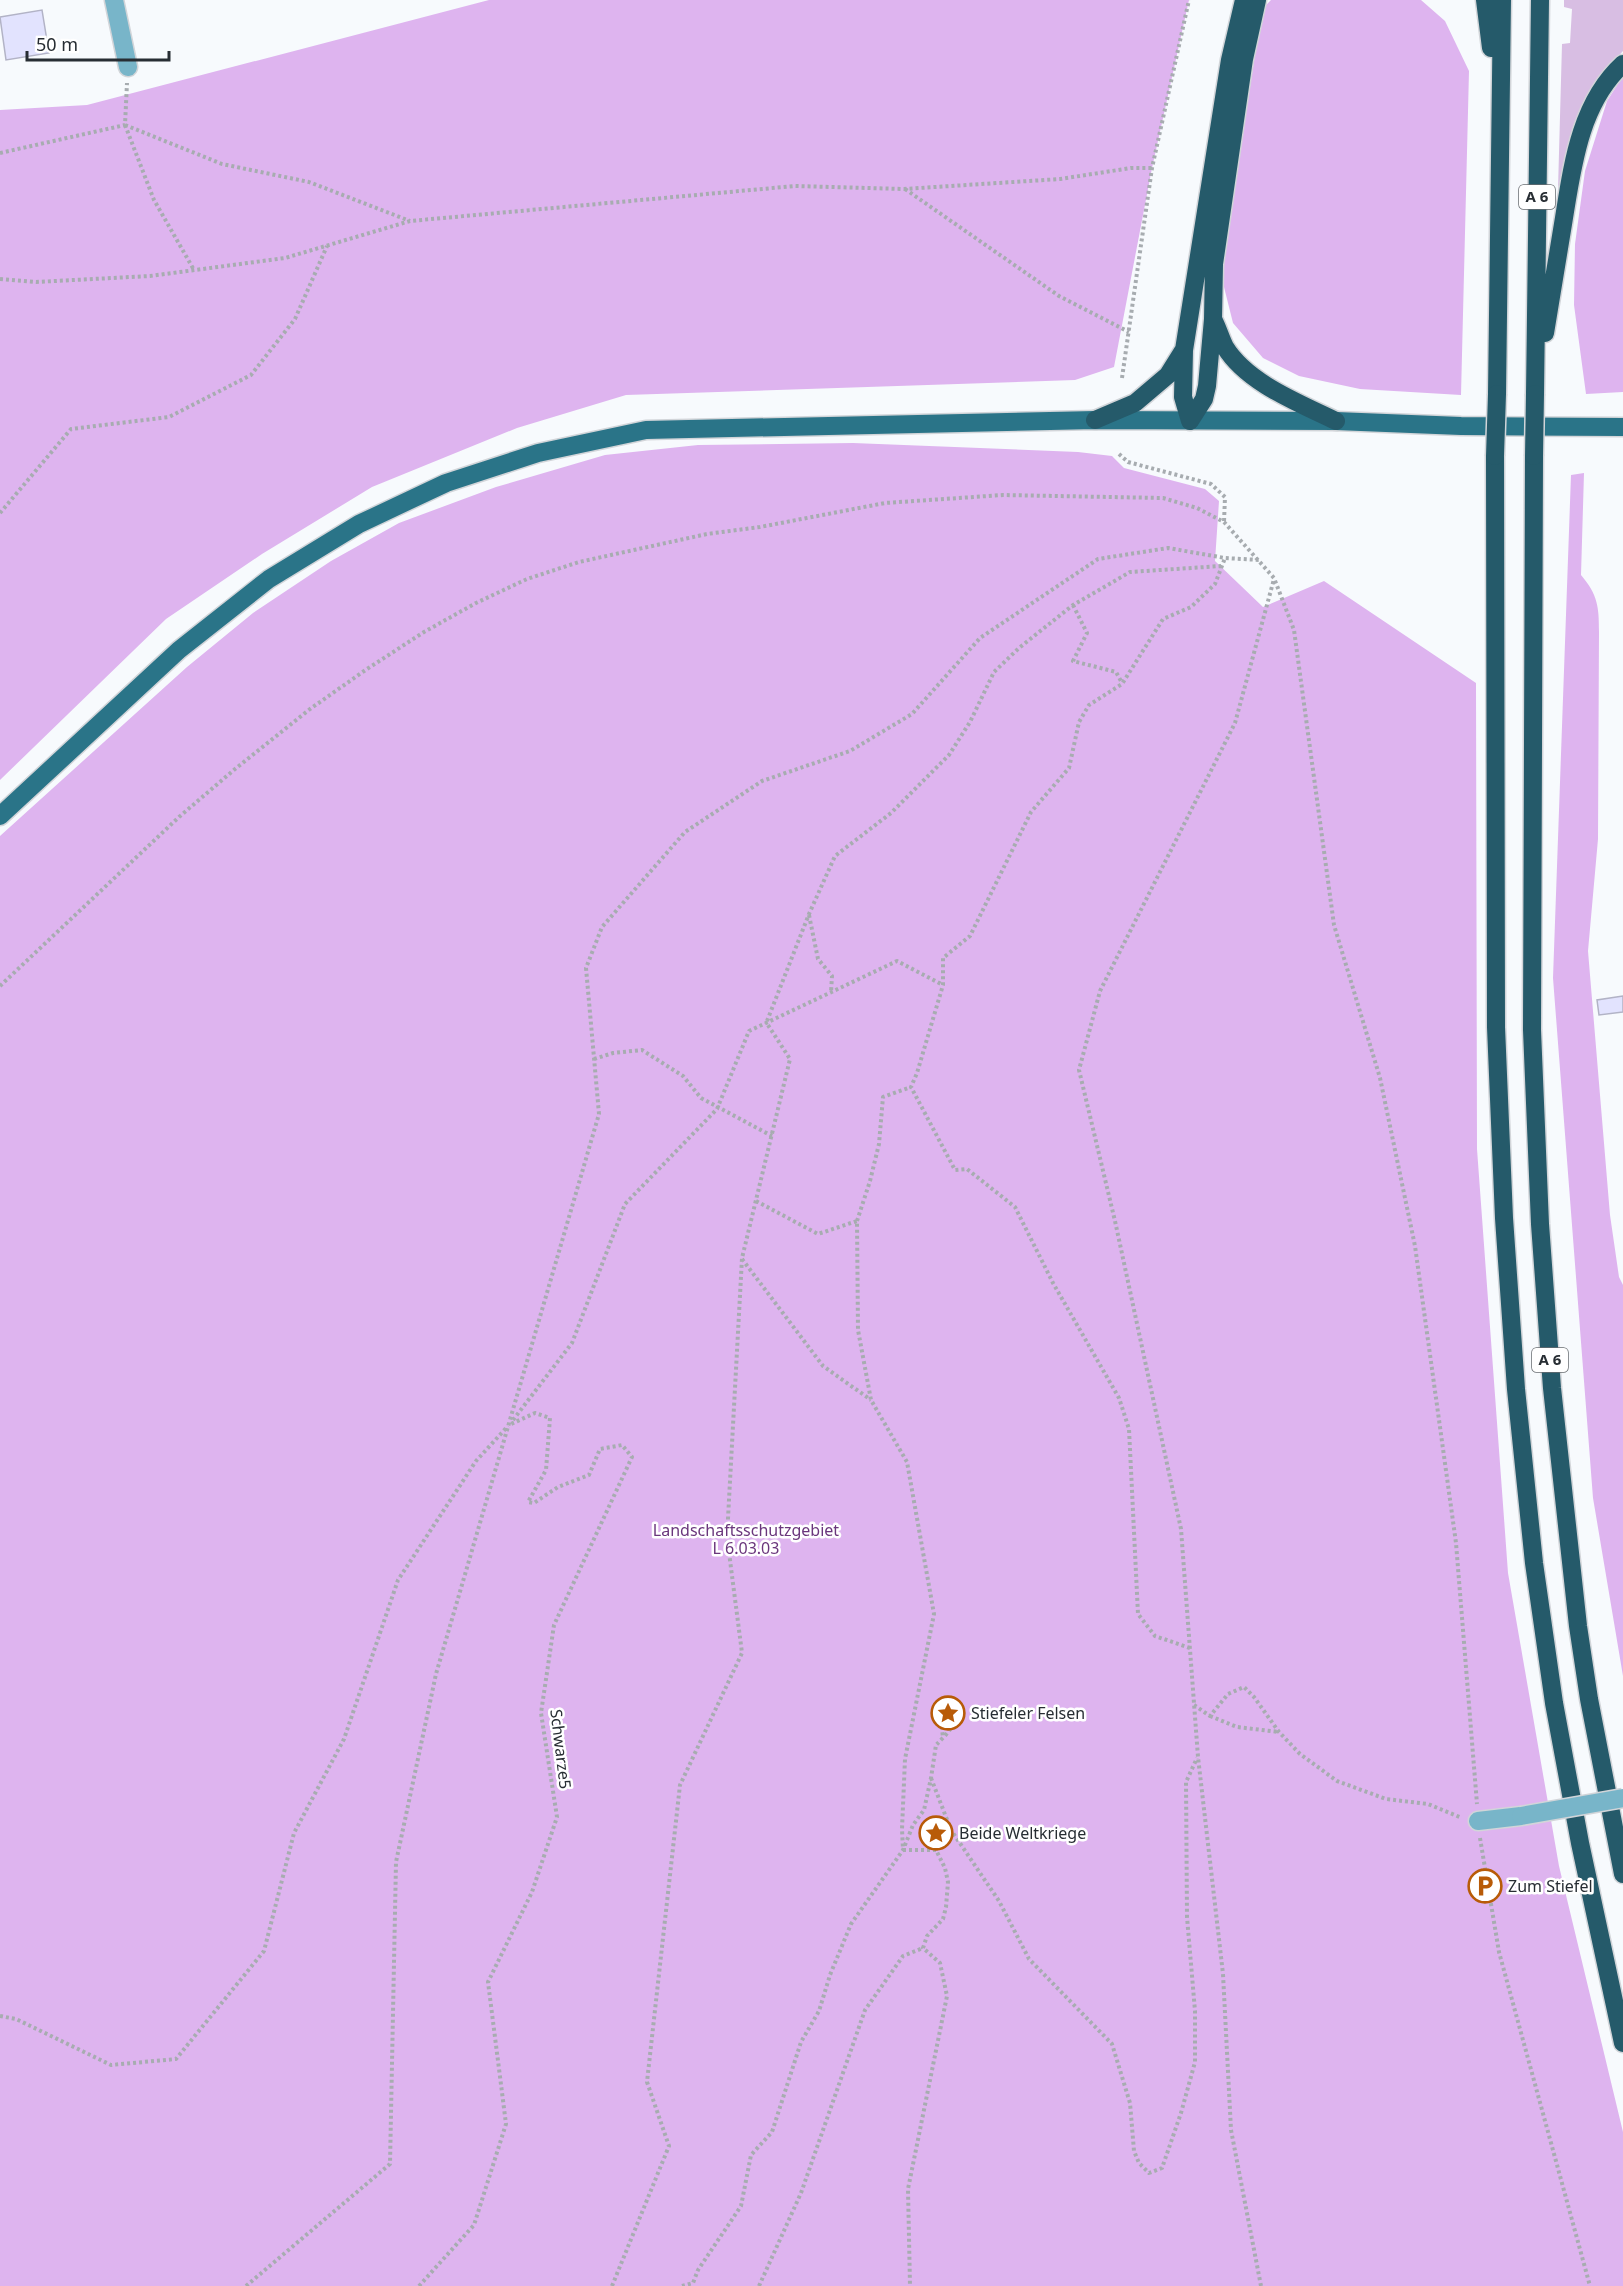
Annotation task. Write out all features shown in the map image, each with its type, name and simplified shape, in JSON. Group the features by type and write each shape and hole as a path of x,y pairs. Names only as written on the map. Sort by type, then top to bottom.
{"highway":[{"path":"1190,421 1183,397 1184,350 1230,60 1244,0"},
{"path":"1190,421 1204,399 1207,386 1213,320 1214,264 1244,59 1257,0"},
{"path":"1485,0 1490,28 1498,250"},
{"name":"A 6","path":"1502,0 1495,456 1496,1027 1504,1218 1516,1389 1534,1563 1554,1703 1623,2043"},
{"name":"A 6","path":"1540,0 1534,456 1532,1030 1540,1224 1552,1388 1578,1626 1589,1699 1623,1874"},
{"path":"1535,394 1575,152 1591,111 1617,69 1623,64"},
{"path":"1213,320 1226,347 1242,368 1285,396 1336,421"},
{"path":"1095,420 1135,403 1154,389 1168,375 1184,350"}],"main road":[{"path":"0,816 179,650 269,579 360,524 446,483 538,453 646,430 1095,420 1336,421 1461,426 1623,426"}],"street":[{"path":"114,0 128,67"},
{"path":"1478,1821 1623,1798"}],"path":[{"path":"1122,378 1152,168 1189,0"},
{"path":"128,67 125,124 154,200 194,270"},
{"path":"0,153 125,124 222,164 309,182 411,221"},
{"path":"0,279 36,282 150,276 285,258 411,221 795,186 904,189 1060,179 1131,168 1152,168"},
{"path":"904,189 1059,296 1129,332"},
{"path":"0,513 70,429 169,417 251,375 295,320 327,245"},
{"path":"1119,454 1128,462 1211,484 1225,497 1224,522"},
{"path":"0,986 179,817 234,769 310,709 424,632 476,603 527,579 579,561 707,534 760,527 885,503 1003,495 1163,498 1197,508 1224,522 1274,578 1294,630 1334,925 1380,1078 1415,1246 1456,1543 1478,1821 1499,1952 1590,2286"},
{"path":"246,2286 390,2164 396,1863 436,1674 599,1114 585,968 603,927 685,832 762,781 850,751 912,714 980,638 1098,559 1168,548 1225,558 1260,560"},
{"path":"903,1850 905,1759 934,1614 907,1462 871,1400 858,1330 857,1221 879,1144 883,1097 911,1087 943,985 943,958 970,936 1030,812 1069,768 1079,722 1089,705 1122,684 1163,619 1191,607 1215,584 1225,558"},
{"path":"766,1022 835,856 891,813 949,755 970,722 994,672 1019,648 1074,605 1130,572 1221,566"},
{"path":"1261,2286 1231,2130 1223,1974 1198,1757 1181,1529 1079,1070 1100,991 1235,723 1274,578"},
{"path":"1074,605 1087,633 1073,661 1116,672 1122,684"},
{"path":"809,914 818,959 832,976 831,992"},
{"path":"0,2016 16,2019 111,2065 176,2059 264,1951 294,1833 344,1739 398,1580 476,1461 510,1424 572,1343 625,1204 717,1109 749,1031 897,961 943,985"},
{"path":"612,2286 669,2146 647,2082 680,1785 742,1653 727,1537 742,1258 790,1059 766,1022"},
{"path":"594,1059 613,1053 642,1050 683,1076 700,1098 772,1136"},
{"path":"911,1087 955,1170 967,1169 1015,1207 1053,1283 1119,1398 1129,1429 1138,1614 1155,1636 1190,1648"},
{"path":"756,1201 818,1234 857,1221"},
{"path":"742,1258 823,1366 871,1400"},
{"name":"Schwarze5","path":"419,2286 474,2225 506,2124 488,1982 532,1893 557,1817 541,1713 554,1625 632,1456 621,1445 600,1449 589,1475 558,1487 534,1503 528,1502 546,1470 550,1418 535,1413 510,1424"},
{"path":"1210,1716 1228,1694 1244,1686 1279,1732 1300,1754 1337,1781 1386,1799 1428,1804 1454,1816 1478,1821"},
{"path":"682,2286 693,2283 698,2270 741,2206 751,2155 772,2132 801,2042 819,2011 850,1924 903,1850 913,1825 924,1810 932,1778 936,1745 949,1735 956,1710 954,1704 948,1700 942,1703 940,1710 943,1738"},
{"path":"1194,1705 1210,1716 1237,1727 1279,1732"},
{"path":"932,1778 951,1830 999,1901 1029,1959 1112,2044 1130,2103 1134,2151 1139,2163 1149,2173 1161,2168 1181,2113 1195,2062 1195,2010 1187,1917 1186,1782 1198,1757"},
{"path":"936,1850 942,1837 951,1830"},
{"path":"903,1850 936,1850"},
{"path":"759,2286 801,2193 865,2010 903,1956 923,1948 927,1936 943,1919 948,1882 945,1868 936,1850"},
{"path":"910,2286 908,2189 947,1996 940,1963 923,1948"}],"shaded area":[{"path":"1564,0 1623,0 1623,51 1594,83 1574,124 1558,189 1562,44 1570,43 1572,9 1564,7"}],"green space":[{"path":"489,0 1189,0 1152,168 1114,367 1075,380 626,395 517,428 372,487 262,554 166,619 0,780 0,110 87,105"},
{"path":"1271,0 1421,0 1445,21 1469,71 1461,395 1360,389 1299,376 1263,358 1233,323 1221,275 1262,9"},
{"path":"1623,76 1623,392 1586,394 1574,305 1575,244 1585,171 1607,101"},
{"name":"Landschaftsschutzgebiet L 6.03.03","path":"853,443 1078,452 1112,456 1124,468 1205,489 1219,501 1215,561 1263,607 1324,581 1476,683 1477,1149 1508,1573 1559,1866 1623,2132 1623,2286 0,2286 0,836 187,667 253,613 331,561 399,523 496,487 605,455 698,445"},
{"path":"1584,473 1581,575 1591,589 1599,615 1598,839 1588,951 1610,1215 1619,1277 1623,1285 1623,1676 1593,1498 1553,978 1571,475"}],"building":[{"path":"42,10 49,53 6,60 0,17"},
{"path":"1623,996 1623,1012 1599,1015 1597,1000"}],"place":[{"name":"Stiefeler Felsen","path":"948,1713"},
{"name":"Beide Weltkriege","path":"936,1833"},
{"name":"Zum Stiefel","path":"1485,1886"}]}
